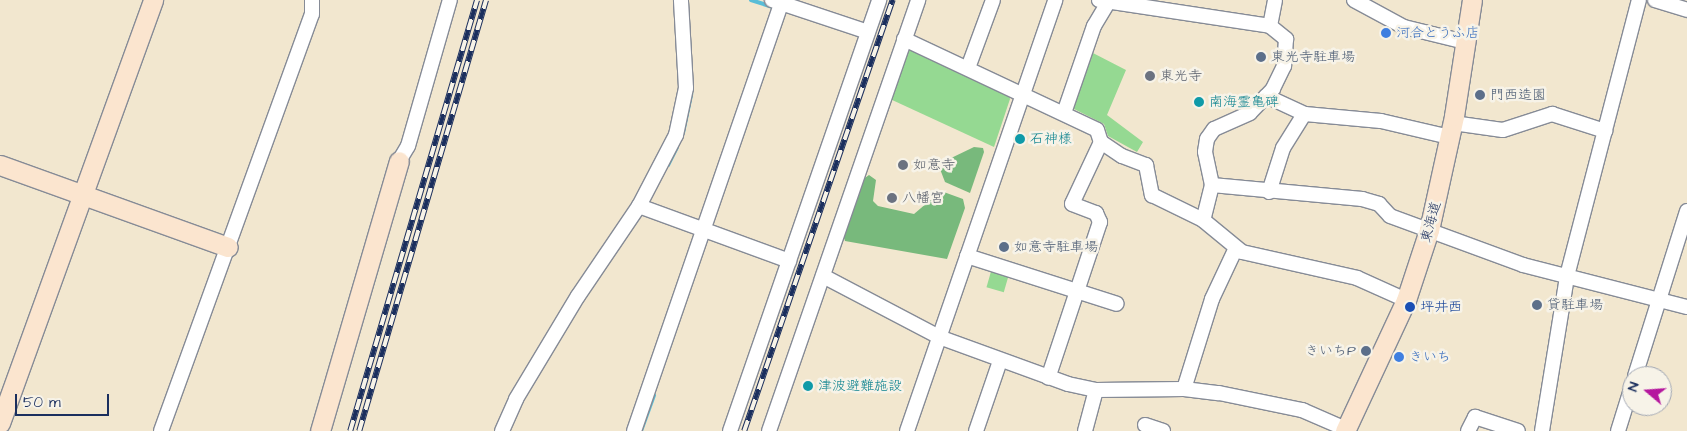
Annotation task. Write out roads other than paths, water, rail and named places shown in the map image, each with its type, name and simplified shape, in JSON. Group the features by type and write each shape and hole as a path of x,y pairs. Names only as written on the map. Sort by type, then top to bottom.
{"street":[{"path":"0,423 153,0"},
{"path":"161,431 312,14 312,0"},
{"path":"320,431 399,161 408,146 450,0"},
{"path":"502,431 516,399 578,296 639,206 670,150 685,104 686,72 681,0"},
{"path":"730,431 879,0"},
{"path":"769,431 918,0"},
{"path":"968,68 993,0"},
{"path":"906,431 1055,0"},
{"path":"1270,26 1275,0"},
{"path":"1354,0 1404,27 1465,42"},
{"name":"東海道","path":"1346,430 1406,300 1429,230 1451,130 1472,0"},
{"path":"1542,431 1567,276 1639,0"},
{"path":"1655,0 1687,10"},
{"path":"634,431 703,231 776,2 868,32"},
{"path":"1064,113 1103,2 1167,4 1270,26 1282,34 1288,46 1280,78 1250,113 1210,133 1205,152 1212,185 1203,220"},
{"path":"904,40 1023,93 1097,130 1101,142 1122,156 1146,165 1152,195 1203,220 1236,248 1256,257 1357,278 1406,300"},
{"path":"1266,96 1304,114 1451,130 1503,130 1552,114 1605,131"},
{"path":"1269,192 1283,148 1304,114"},
{"path":"1048,378 1075,290 1100,222 1096,214 1072,204 1101,142"},
{"path":"0,165 228,247"},
{"path":"1212,185 1269,192 1362,199 1378,204 1390,216 1524,265 1687,306"},
{"path":"639,206 789,261"},
{"path":"1638,366 1687,211"},
{"path":"1184,389 1212,299 1236,248"},
{"path":"967,256 1117,304"},
{"path":"822,276 939,336 1048,378 1096,390 1184,389 1258,399 1312,413 1346,430"},
{"path":"976,431 1000,361"},
{"path":"1085,431 1096,390"},
{"path":"1618,431 1623,416"},
{"path":"1468,431 1474,418 1518,431"},
{"path":"1145,425 1163,431"}],"waterway":[{"path":"751,0 772,7"},
{"path":"683,133 691,94"},
{"path":"668,165 677,147"},
{"path":"641,431 654,395"}],"railway":[{"path":"350,431 477,0"},
{"path":"359,431 486,0"},
{"path":"744,431 892,0"}],"place":[{"name":"河合とうふ店","path":"1386,33"},
{"name":"東光寺駐車場","path":"1261,57"},
{"name":"東光寺","path":"1150,76"},
{"name":"門西造園","path":"1480,95"},
{"name":"南海霊亀碑","path":"1199,102"},
{"name":"石神様","path":"1020,139"},
{"name":"如意寺","path":"903,165"},
{"name":"八幡宮","path":"892,198"},
{"name":"如意寺駐車場","path":"1004,247"},
{"name":"貸駐車場","path":"1537,305"},
{"name":"坪井西","path":"1410,307"},
{"name":"きいちP","path":"1366,351"},
{"name":"きいち","path":"1399,357"},
{"name":"津波避難施設","path":"808,386"}]}
